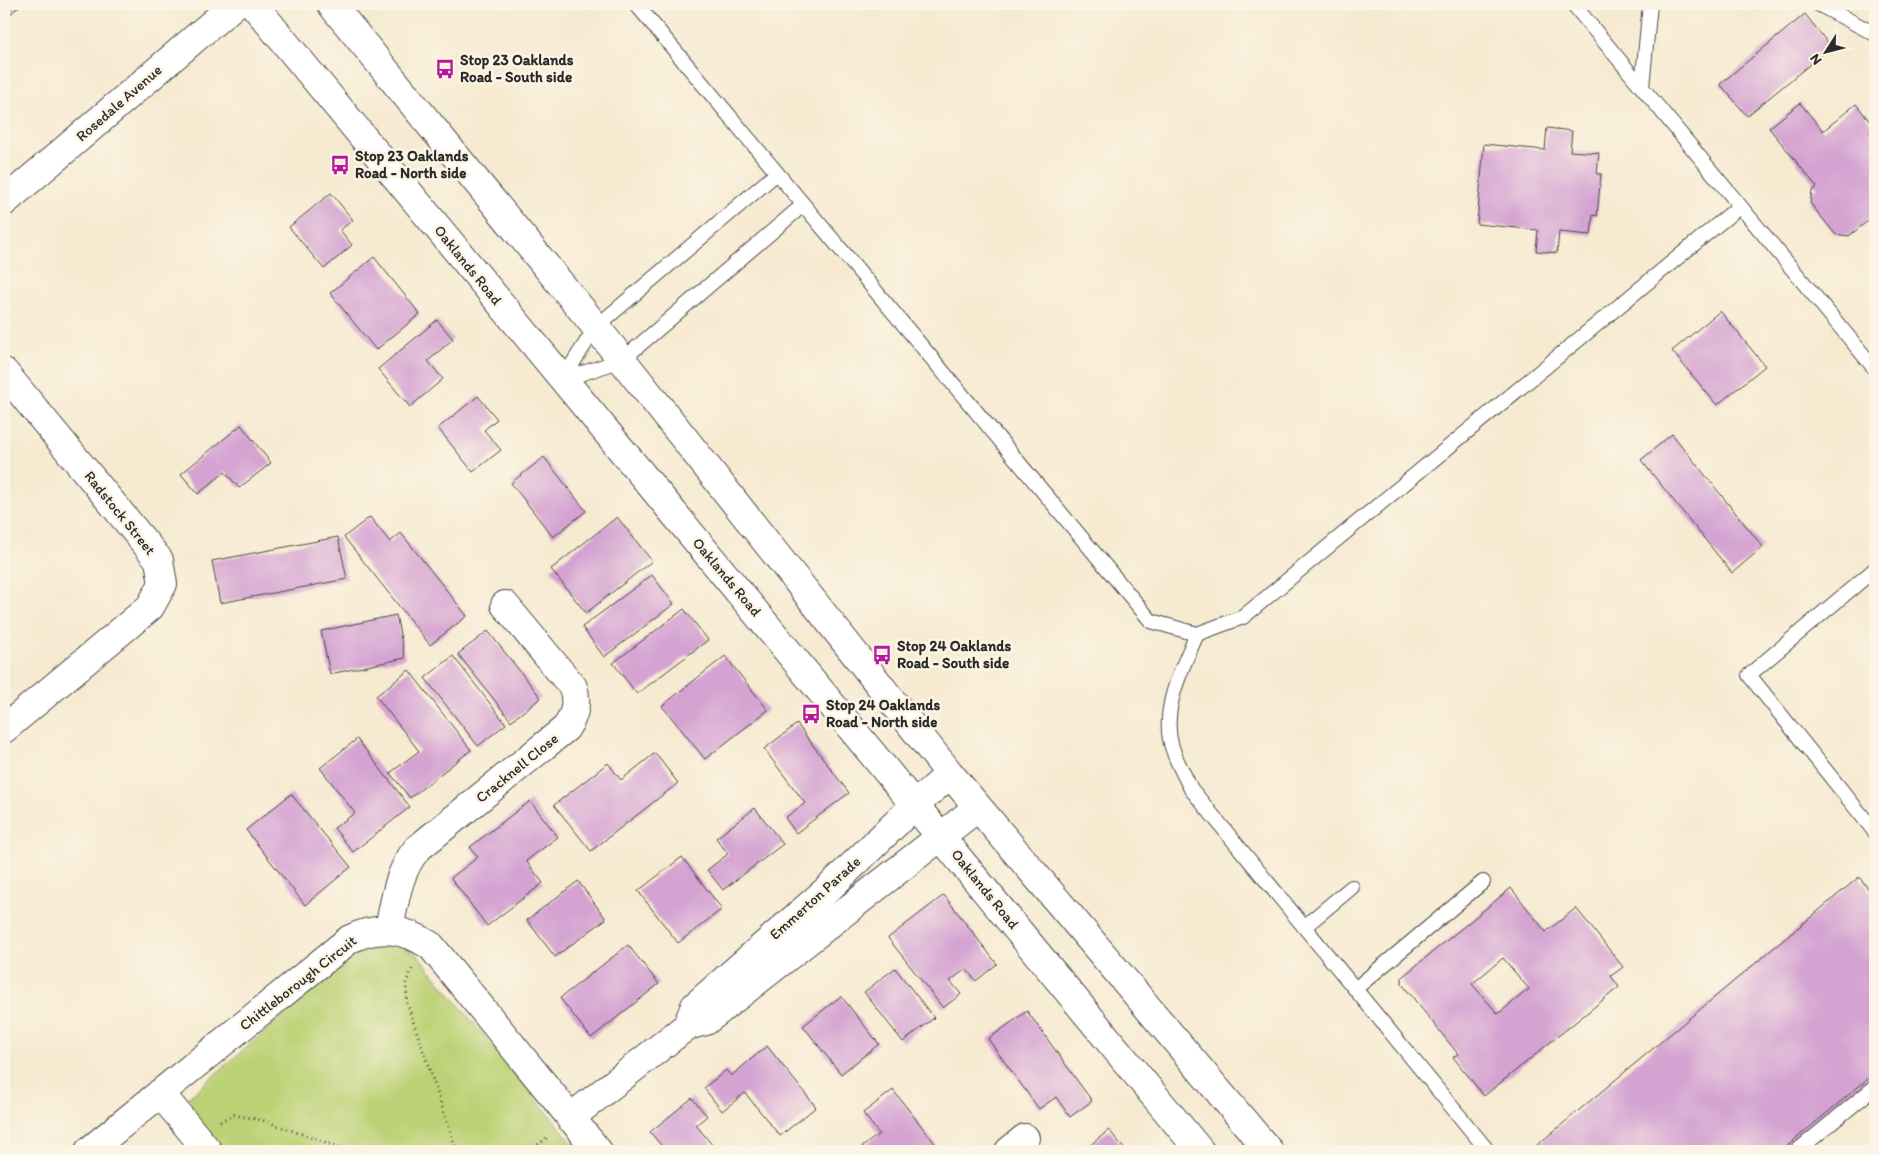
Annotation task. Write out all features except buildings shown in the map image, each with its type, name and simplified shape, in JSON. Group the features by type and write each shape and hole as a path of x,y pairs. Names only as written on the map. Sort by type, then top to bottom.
{"main road":[{"name":"Rosedale Avenue","path":"4,202 235,4"},
{"name":"Oaklands Road","path":"253,4 562,380 916,804 1200,1151"},
{"path":"331,4 596,327 977,808 1269,1151"},
{"name":"Radstock Street","path":"4,372 159,560 163,584 150,607 4,729"},
{"name":"Cracknell Close","path":"389,929 399,882 408,860 418,849 566,728 573,718 576,697 573,687 505,605"},
{"name":"Emmerton Parade","path":"687,1026 696,1006 828,889 950,774"},
{"name":"Emmerton Parade","path":"570,1118 687,1026 706,1021 943,837 977,808"},
{"name":"Chittleborough Circuit","path":"89,1151 350,939 377,930 389,929 410,934 431,946 598,1151"},
{"path":"160,1093 203,1144"}],"lane":[{"path":"636,4 1151,621 1197,634 1243,617 1740,206"},
{"path":"1573,4 1875,369"},
{"path":"1642,87 1650,4"},
{"path":"1818,4 1875,34"},
{"path":"562,380 596,327 777,173"},
{"path":"562,380 622,360 803,205"},
{"path":"1875,569 1749,675 1875,832"},
{"path":"1197,634 1175,687 1169,716 1172,748 1191,789 1488,1151"},
{"path":"1355,989 1483,882"},
{"path":"1304,927 1352,888"},
{"path":"1797,1151 1875,1087"}],"path":[{"path":"431,946 412,968 406,983 407,1003 457,1151"},
{"path":"203,1144 219,1121 234,1115 262,1120 350,1151"}],"green space":[{"path":"380,943 398,945 416,953 579,1151 218,1151 180,1105 359,950"}],"place":[{"name":"Stop 23 Oaklands Road - South side","path":"445,69"},
{"name":"Stop 23 Oaklands Road - North side","path":"340,165"},
{"name":"Stop 24 Oaklands Road - South side","path":"882,655"},
{"name":"Stop 24 Oaklands Road - North side","path":"811,714"}]}
